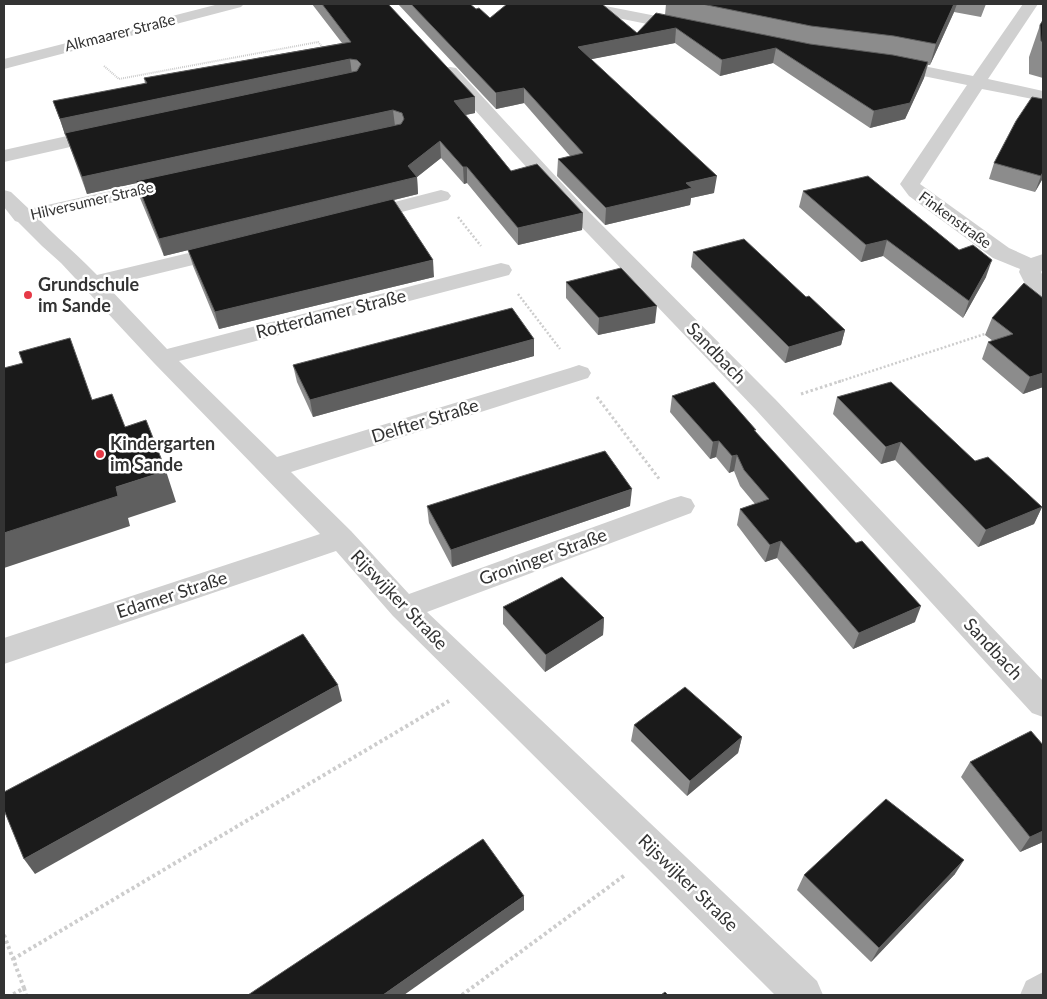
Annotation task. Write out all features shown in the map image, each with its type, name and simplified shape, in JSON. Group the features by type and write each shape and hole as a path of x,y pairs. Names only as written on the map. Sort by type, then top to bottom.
{"street":[{"name":"Alkmaarer Straße","path":"4,64 236,4"},
{"path":"573,4 601,6 703,31"},
{"path":"977,82 1030,4"},
{"name":"Sandbach","path":"434,56 576,210 766,405 1043,703"},
{"path":"871,62 1043,96"},
{"name":"Finkenstraße","path":"977,82 910,184 916,192 1001,253 1038,263 1030,272 1032,278 1043,290"},
{"path":"4,156 120,131"},
{"name":"Hilversumer Straße","path":"13,207 191,179"},
{"path":"345,220 441,196"},
{"name":"Rijswijker Straße","path":"13,207 69,258 162,358 341,538 404,608 803,995"},
{"path":"93,283 248,244"},
{"name":"Rotterdamer Straße","path":"162,358 501,270"},
{"name":"Delfter Straße","path":"272,468 579,373"},
{"name":"Groninger Straße","path":"404,608 681,506"},
{"name":"Edamer Straße","path":"4,650 341,538"},
{"path":"1040,995 1043,992"}],"path":[{"path":"766,405 997,330"},
{"path":"13,960 480,682"},
{"path":"462,995 656,852"},
{"path":"4,935 26,995"},
{"path":"12,995 24,988"}],"building":[{"path":"322,4 388,4 475,97 454,101 511,171 537,164 583,213 518,228 467,167 463,167 440,141 408,166 417,177 159,239 136,181 401,124 404,119 402,113 393,110 82,177 65,133 357,71 361,64 357,60 350,59 60,119 53,101 147,83 144,78 351,42"},
{"path":"411,4 470,4 476,9 479,8 490,18 507,4 602,4 637,33 656,13 810,44 893,55 928,62 910,103 874,111 776,48 722,60 676,28 578,47 717,176 686,183 692,188 606,208 558,159 583,153 524,88 496,93"},
{"path":"702,4 954,4 936,44 894,36 811,26"},
{"path":"1043,20 1043,42 1041,41 1040,25"},
{"path":"1032,97 1043,99 1043,172 1041,176 994,163 1016,121"},
{"path":"868,176 959,250 973,245 992,260 969,301 887,240 866,245 803,191"},
{"path":"393,199 433,260 215,312 188,250"},
{"path":"744,239 806,297 809,296 845,330 789,347 693,252"},
{"path":"621,268 657,306 599,318 566,282"},
{"path":"1024,283 1043,298 1043,373 1030,377 988,342 1013,334 992,318"},
{"path":"512,308 534,339 310,400 293,365"},
{"path":"70,338 92,400 112,394 125,427 146,420 166,471 116,487 118,496 4,533 4,368 23,363 19,352"},
{"path":"714,382 756,430 754,430 856,543 862,541 921,606 859,633 781,541 770,545 740,509 769,499 744,470 737,455 732,456 719,441 713,442 672,396"},
{"path":"891,382 975,461 988,457 1042,507 986,530 901,442 886,447 837,397"},
{"path":"605,451 632,489 451,550 427,506 519,477"},
{"path":"562,577 604,618 546,655 503,607"},
{"path":"303,634 338,685 24,859 4,810 4,792"},
{"path":"685,687 742,737 690,781 634,725"},
{"path":"1031,731 1043,745 1043,831 1030,837 970,762"},
{"path":"886,799 964,860 879,948 804,875"},
{"path":"483,839 524,896 383,995 248,995"}],"place":[{"name":"Grundschule im Sande","path":"28,295"},
{"name":"Kindergarten im Sande","path":"100,454"}]}
